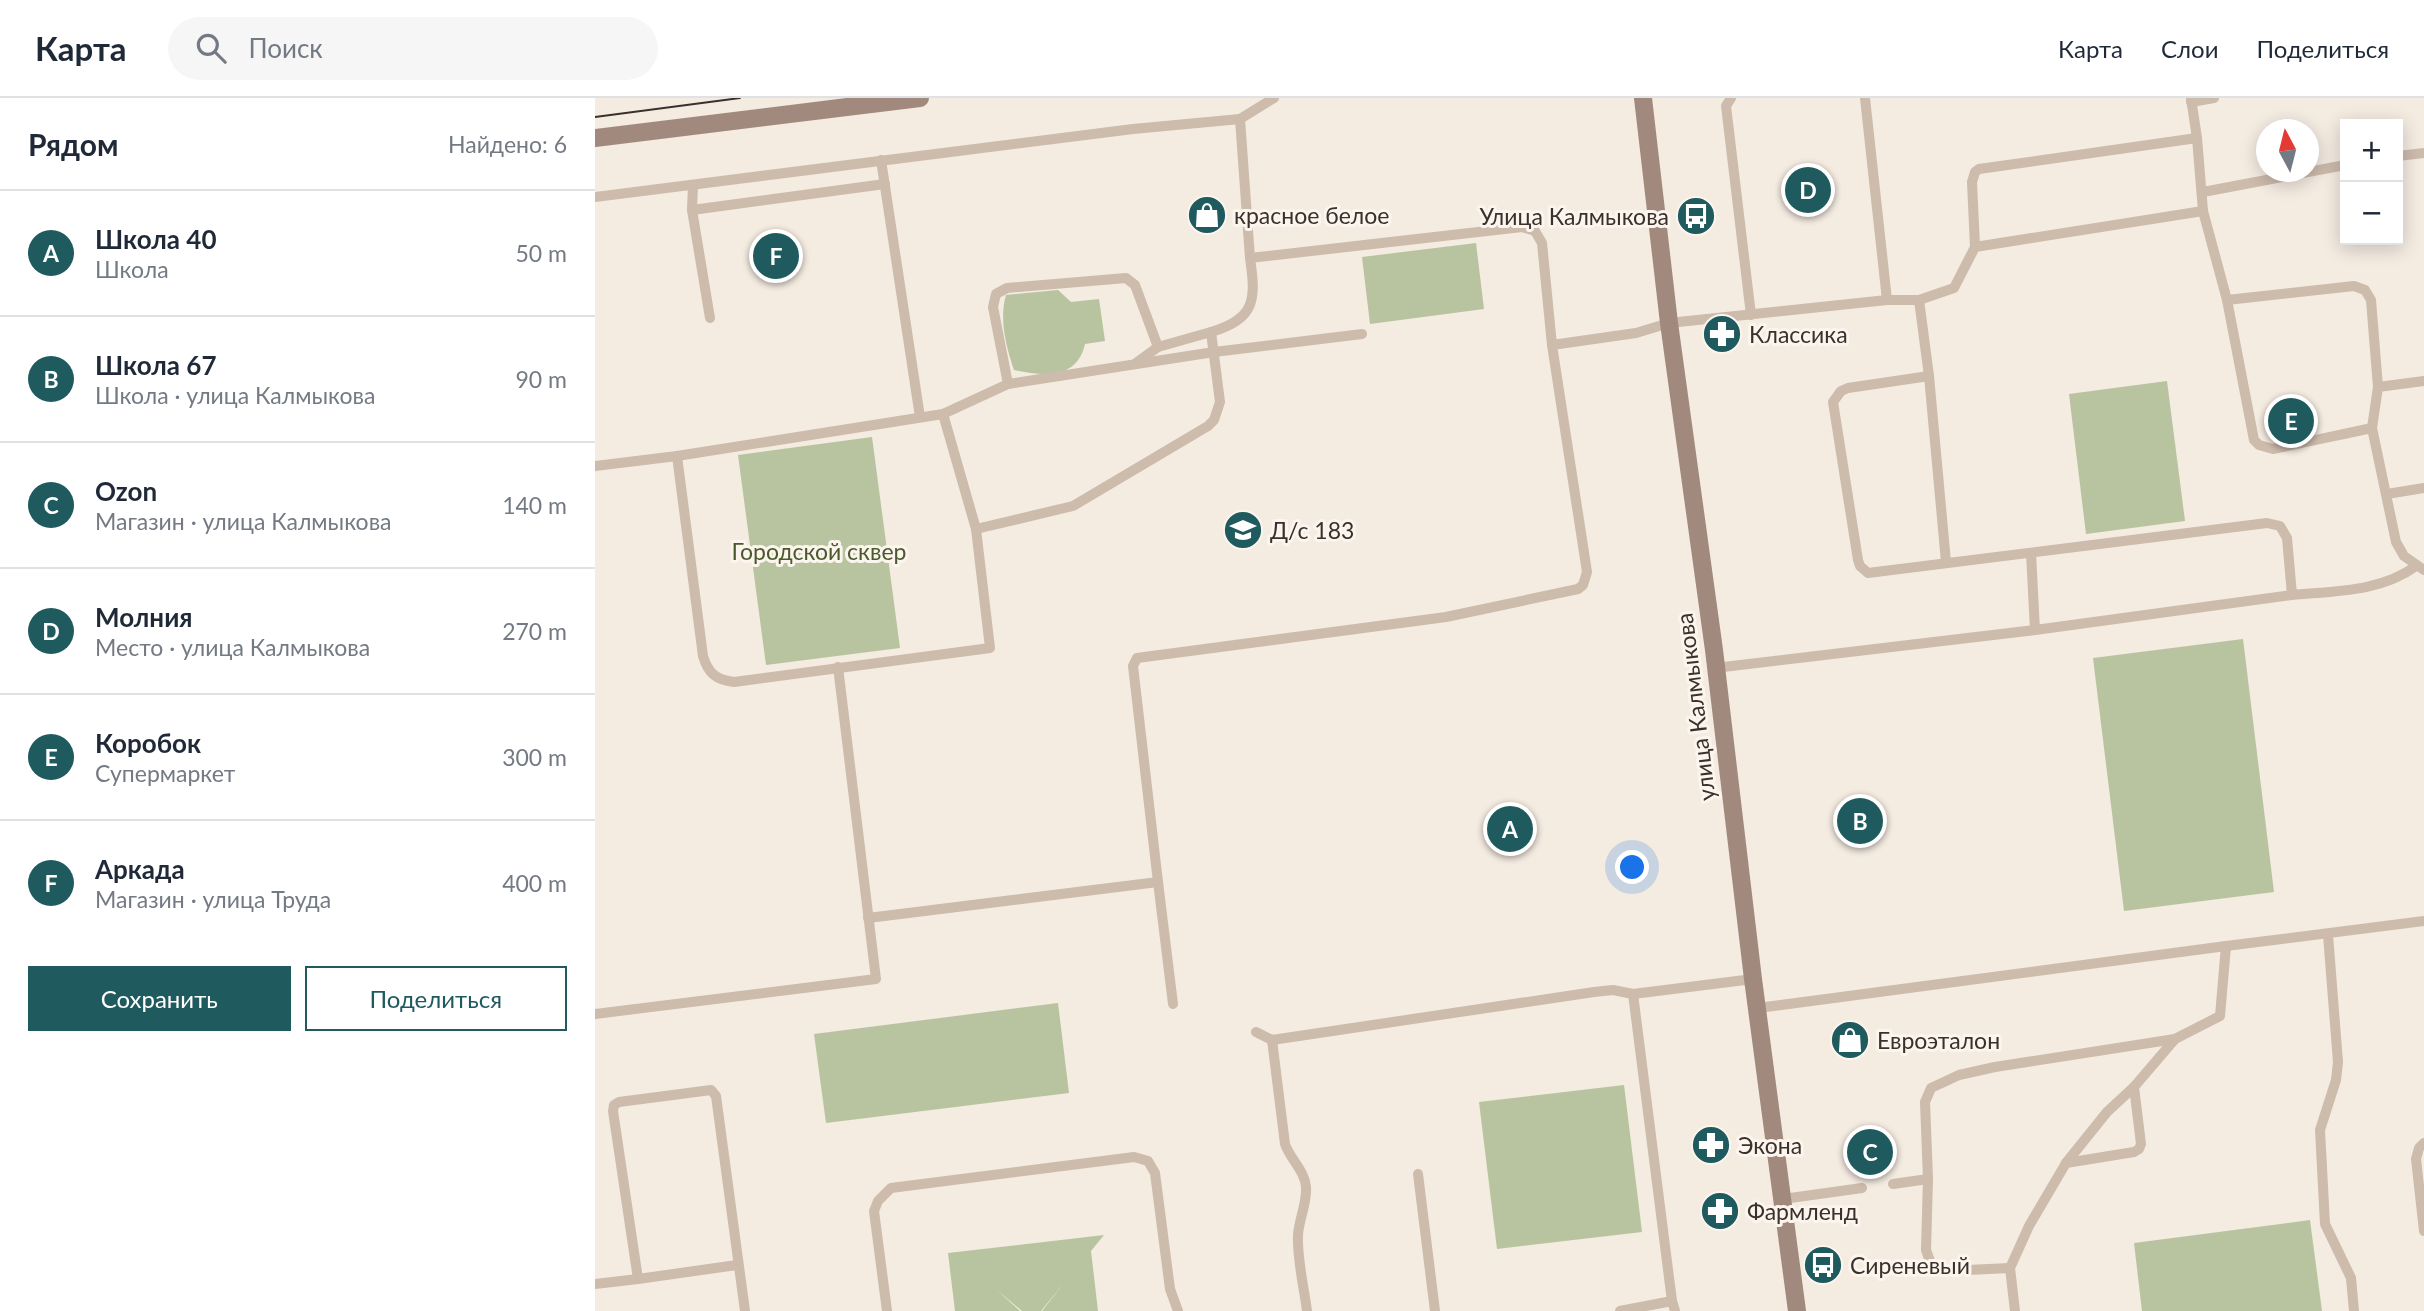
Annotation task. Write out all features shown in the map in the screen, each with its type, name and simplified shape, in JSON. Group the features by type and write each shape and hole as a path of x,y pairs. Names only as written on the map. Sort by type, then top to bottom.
{"main road":[{"path":"595,138 920,98"},
{"name":"улица Калмыкова","path":"1643,98 1669,323 1797,1311"}],"lane":[{"path":"595,197 1133,129 1240,119 1274,98"},
{"path":"1731,98 1726,106 1751,315"},
{"path":"1865,98 1887,300"},
{"path":"2214,98 2191,100 2203,211 2227,300 2251,433 2259,445 2273,449 2372,428"},
{"path":"1134,364 1159,347 1229,327 1248,313 1254,288 1240,119"},
{"path":"1552,345 1636,333 1669,323 1887,300 1919,300 1956,286 1975,247 1972,182 1979,169 2197,138"},
{"path":"2403,155 2424,153"},
{"path":"881,160 921,417"},
{"path":"2203,192 2340,166"},
{"path":"692,210 885,184"},
{"path":"693,185 692,210 710,318"},
{"path":"1975,247 2203,211"},
{"path":"1173,1004 1133,666 1137,658 1446,617 1571,592 1583,585 1587,572 1552,345 1540,236 1529,228 1250,258"},
{"path":"1008,384 993,307 996,294 1007,288 1126,278 1135,285 1159,347"},
{"path":"2227,300 2354,286 2365,290 2371,300 2378,387 2372,428 2396,542 2404,556 2420,568"},
{"path":"1919,300 1929,376 1945,562"},
{"path":"976,529 1073,506 1208,426 1214,420 1220,402 1211,332"},
{"path":"595,467 943,414 1008,384 1214,352 1362,334"},
{"path":"1929,376 1848,388 1836,395 1833,408 1860,566 1868,573 2274,523 2285,532 2287,538 2292,595"},
{"path":"2378,387 2424,380"},
{"path":"677,456 706,667 713,676 734,682 990,648 976,529 943,414"},
{"path":"2387,494 2424,488"},
{"path":"2031,554 2035,630"},
{"path":"1715,668 2377,586 2420,568"},
{"path":"595,1014 876,979 838,667"},
{"path":"868,918 1159,882"},
{"path":"1758,1008 2424,921"},
{"path":"2328,934 2338,1062 2336,1080 2320,1130 2325,1224 2351,1278 2354,1311"},
{"path":"2010,1268 1946,1271 1931,1264 1926,1250 1927,1095 1937,1084 1995,1067 2175,1040 2220,1016 2226,947"},
{"path":"1256,1032 1272,1040 1594,992 1613,990 1633,994 1753,979"},
{"path":"1620,1311 1673,1306 1633,994"},
{"path":"1272,1040 1285,1144 1302,1172 1306,1186 1298,1239 1307,1311"},
{"path":"2015,1311 2010,1268 2029,1226 2066,1163 2107,1112 2134,1087 2175,1040"},
{"path":"2066,1163 2139,1150 2141,1144 2134,1087"},
{"path":"638,1279 614,1104 619,1101 708,1090 715,1093 745,1311"},
{"path":"2424,1143 2419,1148 2416,1159 2424,1231"},
{"path":"887,1311 874,1211 878,1201 891,1188 1134,1157 1148,1161 1155,1173 1170,1289 1178,1311"},
{"path":"1418,1174 1435,1311"},
{"path":"1893,1184 1928,1179"},
{"path":"1783,1199 1862,1188"},
{"path":"595,1284 737,1265"}],"green space":[{"path":"1476,243 1484,309 1370,324 1362,257"},
{"path":"1058,290 1071,302 1099,299 1105,341 1085,344 1081,356 1067,370 1036,374 1014,370 1003,323 1006,295"},
{"path":"2167,381 2185,521 2086,534 2069,394"},
{"name":"Городской сквер","path":"872,437 900,648 766,665 738,455"},
{"path":"2243,639 2274,892 2124,911 2093,658"},
{"path":"1058,1003 1069,1093 826,1123 814,1034"},
{"path":"1624,1085 1642,1232 1497,1249 1479,1102"},
{"path":"2310,1220 2322,1311 2142,1311 2134,1243"},
{"path":"1104,1235 1091,1251 1098,1311 1042,1311 1064,1283 1041,1311 1022,1311 997,1290 1020,1311 955,1311 948,1253"}],"tram line":[{"path":"595,117 740,98"}],"place":[{"name":"Молния","path":"1808,190"},
{"name":"красное белое","path":"1207,215"},
{"name":"Улица Калмыкова","path":"1696,216"},
{"name":"Аркада","path":"776,256"},
{"name":"Классика","path":"1722,334"},
{"name":"Коробок","path":"2291,421"},
{"name":"Д/с 183","path":"1243,530"},
{"name":"Школа 67","path":"1860,821"},
{"name":"Школа 40","path":"1510,829"},
{"name":"Евроэталон","path":"1850,1040"},
{"name":"Экона","path":"1711,1145"},
{"name":"Ozon","path":"1870,1152"},
{"name":"Фармленд","path":"1720,1211"},
{"name":"Сиреневый","path":"1823,1265"}]}
